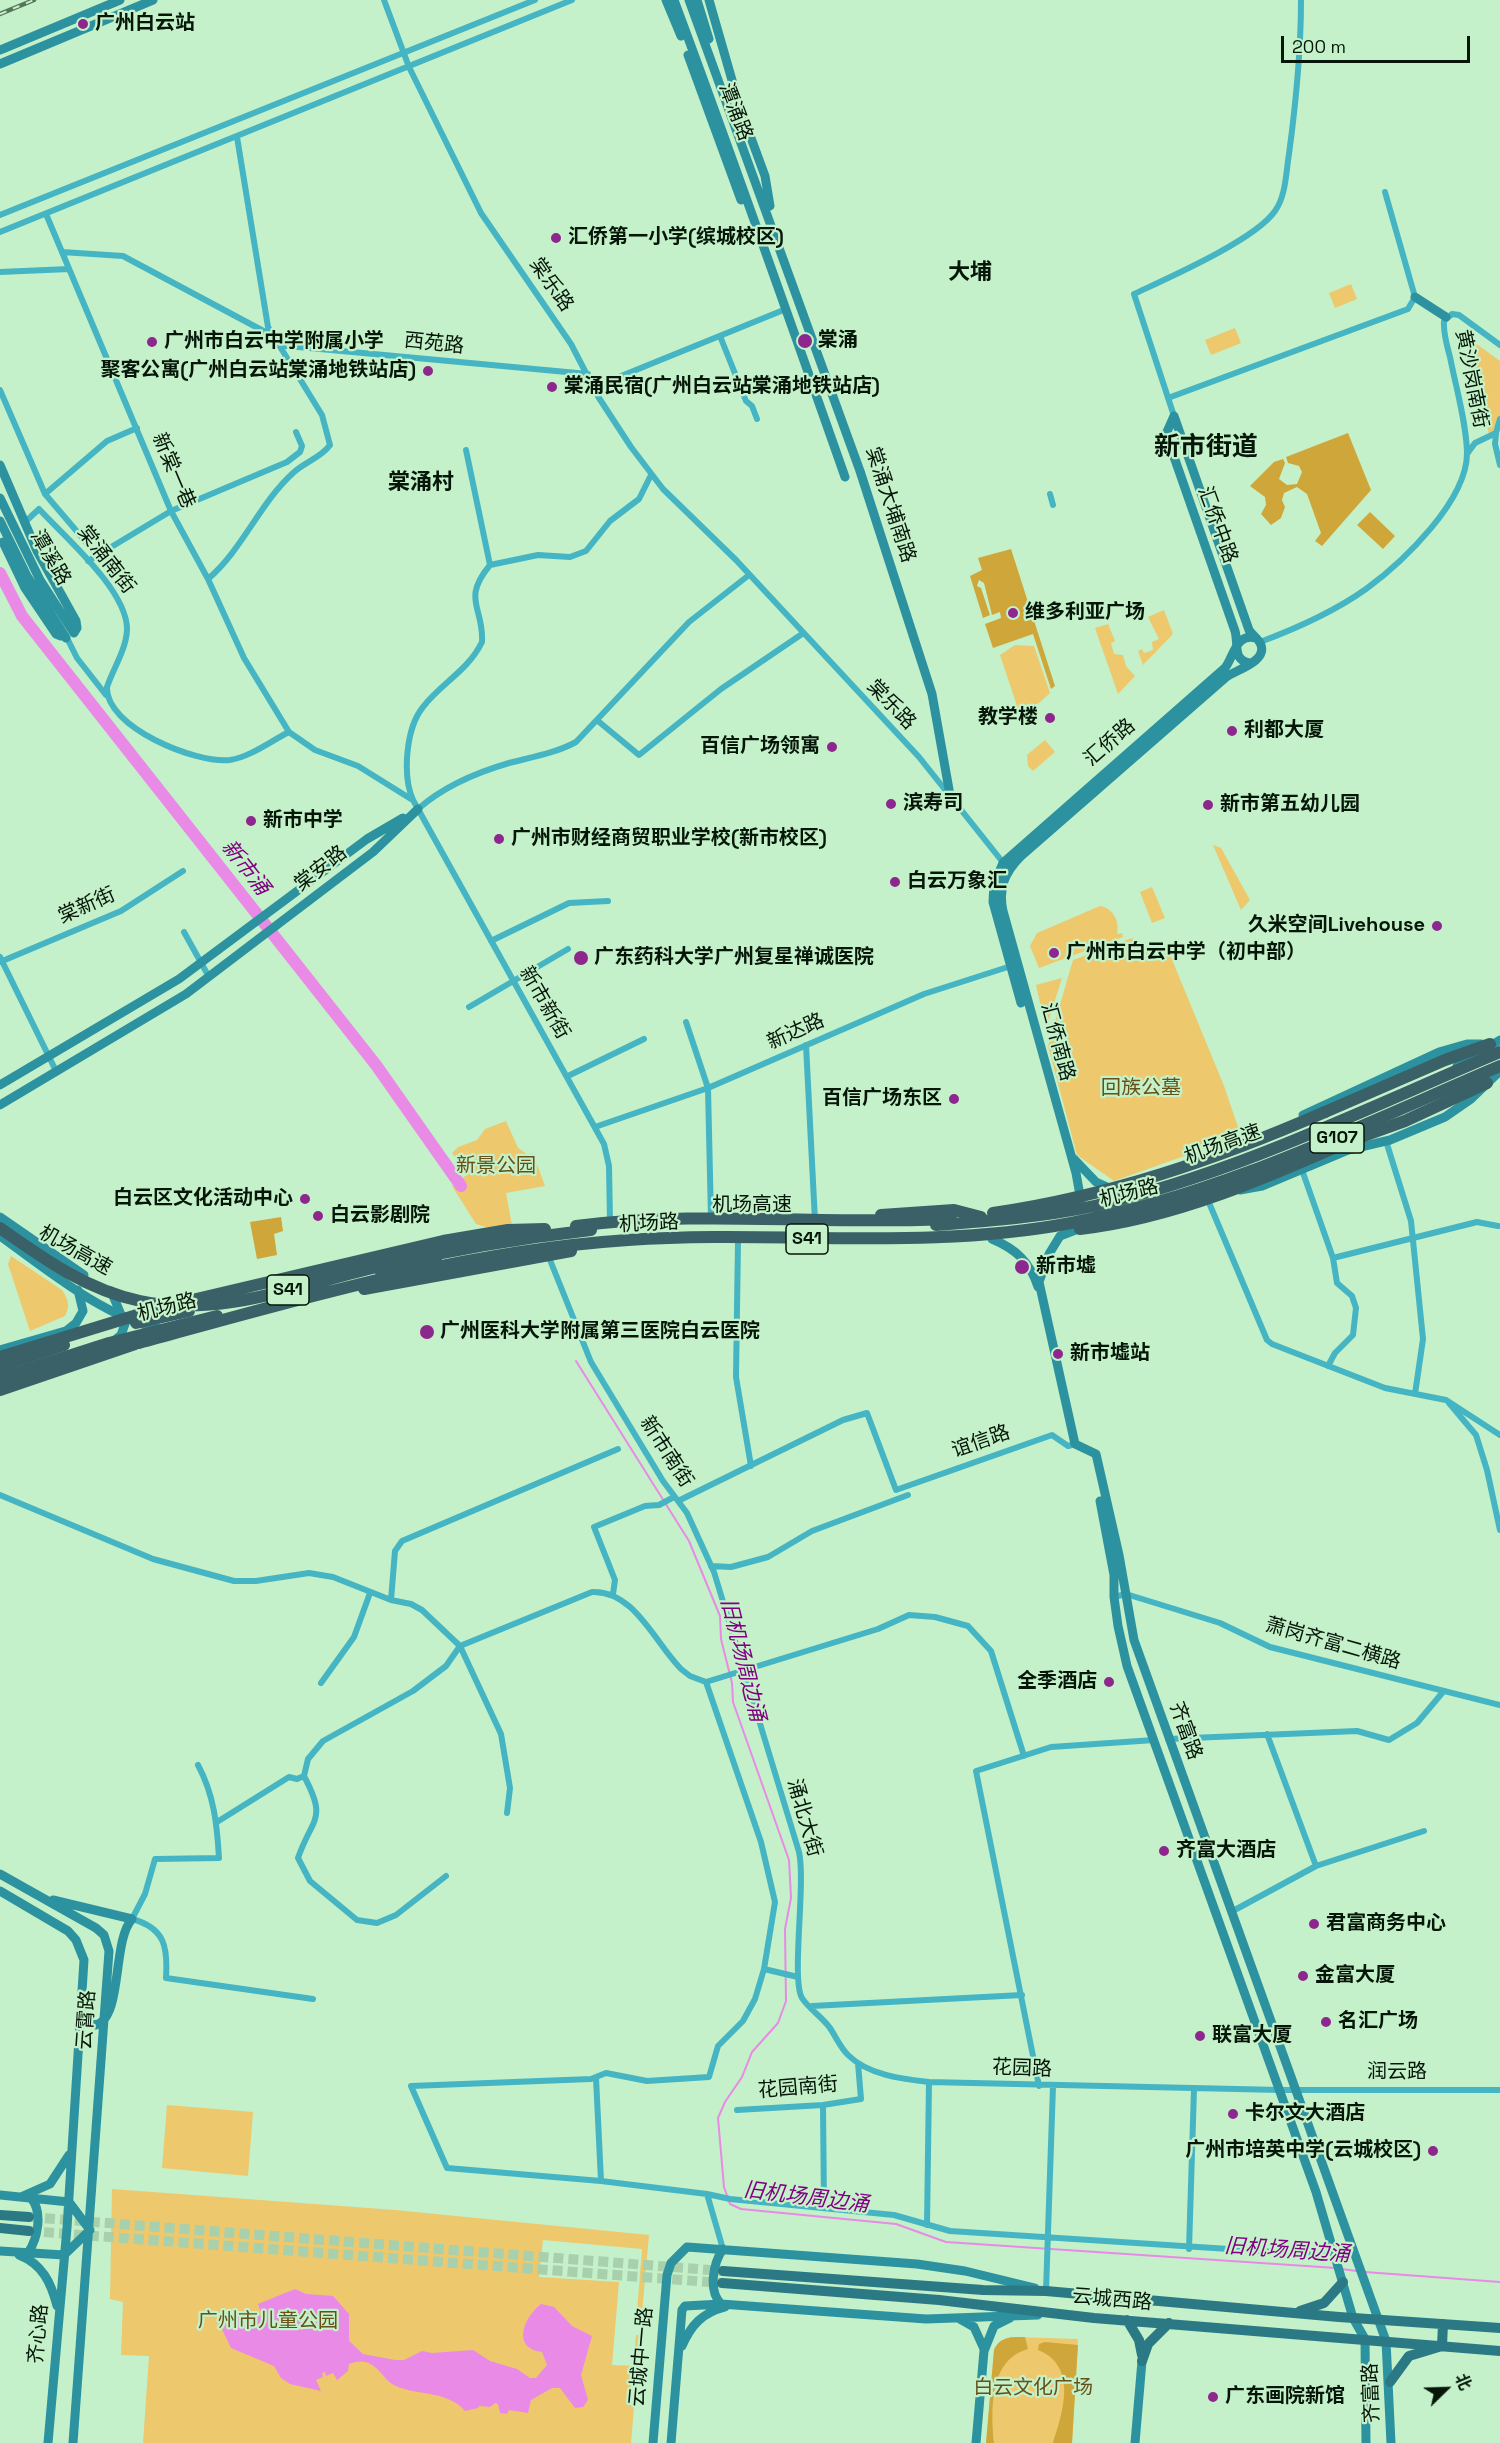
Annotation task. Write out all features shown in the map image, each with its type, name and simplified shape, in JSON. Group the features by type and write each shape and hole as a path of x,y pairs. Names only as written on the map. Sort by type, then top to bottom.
{"highway":[{"name":"机场路","path":"485,1242 540,1231 610,1222 711,1219 865,1221 893,1213 945,1210 963,1211 981,1217 1079,1205 1125,1195 1237,1159 1450,1071 1497,1047"},
{"path":"936,1225 1076,1199 1126,1187 1222,1155 1444,1060 1497,1047"},
{"name":"机场高速","path":"0,1228 64,1270 104,1290 142,1301 191,1306 260,1297 457,1249 591,1230 699,1225 936,1225 1000,1220 1069,1211 1178,1183 1277,1146 1497,1047"},
{"name":"机场路","path":"0,1379 109,1343 185,1323 548,1255 645,1243 738,1241 885,1243 992,1239 1079,1226 1155,1208 1221,1186 1453,1089 1500,1066"},
{"name":"机场高速","path":"0,1379 418,1270 533,1250 673,1238 880,1239 974,1236 1092,1219 1205,1187 1318,1144 1500,1066"},
{"path":"974,1236 1083,1228 1152,1215 1248,1183 1405,1121 1487,1083"},
{"path":"0,1358 164,1307 443,1241 521,1229 591,1230"},
{"path":"0,1366 148,1320 420,1264 485,1242"},
{"path":"182,1304 172,1310 169,1316 173,1322 185,1323"},
{"path":"81,1328 90,1337 90,1345 86,1351"},
{"path":"26,1342 36,1350 37,1356 32,1367"},
{"path":"0,1390 139,1343"}],"main road":[{"path":"0,50 120,0"},
{"path":"0,64 153,0"},
{"path":"666,0 738,194 759,238"},
{"name":"潭涌路","path":"674,0 738,171 759,238"},
{"name":"潭涌路","path":"689,0 775,232"},
{"path":"698,0 719,82"},
{"path":"709,0 740,108 765,176 775,232"},
{"name":"棠涌大埔南路","path":"775,232 860,471 932,694 950,795"},
{"name":"棠涌大埔南路","path":"759,238 845,477"},
{"path":"1415,297 1445,319"},
{"name":"汇侨中路","path":"1174,416 1249,630 1257,640"},
{"name":"汇侨中路","path":"1174,416 1166,434 1235,631 1237,648"},
{"path":"0,465 24,523 76,621 77,628 70,636 56,634 25,588 0,537"},
{"name":"潭溪路","path":"0,498 20,542 70,636"},
{"name":"潭溪路","path":"0,521 27,576 59,618"},
{"path":"1244,638 1257,640 1262,654 1258,660 1249,663 1238,657 1237,648 1244,638"},
{"name":"汇侨路","path":"1006,867 1225,668 1237,648"},
{"name":"汇侨路","path":"1006,867 1022,856 1225,678 1249,663"},
{"name":"棠安路","path":"0,1085 201,965 367,839 418,809"},
{"name":"棠安路","path":"0,1105 159,1011 209,977 372,852 418,809"},
{"name":"汇侨南路","path":"1006,867 997,873 992,894 1011,966 1019,982 1071,1154 1079,1205 1079,1226"},
{"name":"汇侨南路","path":"1006,867 1000,899 1019,982 1079,1205"},
{"path":"1237,1159 1262,1134 1392,1072 1451,1048 1497,1047"},
{"path":"1221,1186 1237,1190 1252,1189 1348,1150 1386,1141 1457,1110 1500,1071"},
{"path":"1453,1089 1487,1083 1500,1077"},
{"path":"1071,1154 1096,1182 1125,1195"},
{"path":"0,1217 111,1291 136,1302 182,1304"},
{"path":"1074,1445 1039,1282 1048,1254 1064,1232 1095,1222"},
{"path":"0,1236 78,1290 124,1317 162,1329"},
{"path":"992,1239 1018,1252 1026,1261 1037,1283 1074,1445"},
{"name":"机场路","path":"0,1350 124,1317 399,1255 485,1242"},
{"path":"66,1331 76,1323 83,1311 78,1290"},
{"path":"109,1343 123,1331 124,1317 111,1291"},
{"name":"齐富路","path":"1074,1445 1096,1454 1134,1640 1386,2341 1390,2382 1391,2443"},
{"name":"齐富路","path":"1074,1445 1091,1456 1114,1575 1114,1597 1127,1666 1316,2192 1353,2318 1365,2339 1366,2443"},
{"path":"1127,1666 1141,1661"},
{"name":"云霄路","path":"0,1874 96,1928 108,1941 110,1951 90,2230"},
{"name":"云霄路","path":"0,1891 58,1923 76,1940 84,1960 67,2228"},
{"path":"43,1898 132,1919 120,1941 112,2003 105,2019 96,2025 81,2020"},
{"path":"19,2197 42,2189 56,2177 71,2152 73,2135"},
{"path":"0,2195 69,2202 90,2230 73,2443"},
{"path":"28,2253 36,2236 38,2213 31,2198"},
{"path":"0,2215 29,2217"},
{"name":"齐心路","path":"48,2443 67,2228"},
{"path":"0,2229 28,2231"},
{"path":"0,2251 64,2255 90,2230"},
{"name":"云城中一路","path":"653,2443 667,2275 671,2262 687,2247 723,2249"},
{"path":"721,2304 716,2299 714,2289 716,2262 723,2249 934,2266 998,2278 1046,2291"},
{"path":"11,2252 31,2260 42,2269 53,2292 59,2315"},
{"name":"云城西路","path":"723,2271 983,2290 1046,2291 1353,2318 1500,2328"},
{"path":"1293,2333 1294,2312 1324,2303 1343,2282"},
{"name":"云城西路","path":"722,2283 939,2300 1059,2314 1500,2351"},
{"path":"663,2322 681,2324 682,2310 685,2306 721,2304 902,2318 1059,2314"},
{"path":"678,2354 688,2332 700,2318 709,2312 735,2305"},
{"path":"976,2443 984,2351 994,2326 1015,2316"},
{"path":"957,2317 974,2327 981,2339 984,2351"},
{"path":"1127,2320 1139,2340 1142,2361 1135,2443"},
{"path":"1142,2361 1148,2344 1169,2323"},
{"name":"云城中一路","path":"671,2443 681,2324"},
{"path":"1390,2382 1409,2356 1442,2346 1443,2324"}],"street":[{"name":"棠乐路","path":"384,0 409,67 482,213 572,344 617,427 651,475 736,560 802,634 919,757 1006,867"},
{"path":"0,215 535,0"},
{"path":"0,232 572,0"},
{"name":"汇侨中路","path":"1174,416 1134,294 1180,273 1243,237 1276,211 1283,191 1299,87 1300,0"},
{"path":"208,579 227,560 285,480 297,469 324,453 330,445 322,415 271,335 263,306 237,137"},
{"path":"1168,398 1401,313 1413,304 1415,297 1385,192"},
{"name":"新棠一巷","path":"46,214 171,511 208,579 244,658 289,732"},
{"path":"62,252 123,256 271,335"},
{"path":"0,272 69,268"},
{"path":"594,387 786,309"},
{"path":"1445,319 1459,315 1500,345"},
{"name":"黄沙岗南街","path":"1257,640 1279,635 1366,589 1408,551 1448,505 1461,482 1467,454 1445,319"},
{"path":"720,336 746,401 752,406 758,419"},
{"name":"西苑路","path":"277,345 588,374"},
{"path":"0,390 45,494 97,555"},
{"path":"1500,419 1495,444 1500,465"},
{"path":"45,494 107,441 137,428"},
{"path":"87,561 171,511 287,462 300,452 302,446 296,432"},
{"path":"1467,454 1475,443 1496,433"},
{"path":"466,450 490,565"},
{"path":"845,477 860,471"},
{"path":"418,809 410,793 407,775 409,748 415,724 422,708 458,675 479,647 482,636 474,597 479,580 490,565 537,555 570,556 586,551 610,520 639,500 651,475"},
{"path":"1050,494 1053,505"},
{"name":"棠涌南街","path":"24,523 39,509 87,561 116,598 127,627 124,645 107,687 108,698"},
{"path":"418,809 454,785 497,767 566,748 598,721 689,622 749,575"},
{"path":"598,721 639,755 721,689 802,634"},
{"path":"70,636 76,658 119,713 150,738 179,752 202,758 234,759 289,732 315,750 349,762 377,777 408,796 418,809"},
{"name":"新市新街","path":"418,809 595,1127 607,1154 610,1222"},
{"name":"棠新街","path":"1,960 121,910 183,871"},
{"path":"490,941 569,903 608,901"},
{"path":"184,932 209,977"},
{"path":"470,1007 568,948"},
{"path":"1,960 56,1071"},
{"name":"新达路","path":"595,1127 708,1088 927,993 1011,966"},
{"path":"686,1022 708,1088 711,1219"},
{"path":"568,1076 644,1039"},
{"path":"806,1046 815,1221"},
{"path":"1386,1141 1411,1221 1423,1339 1415,1394"},
{"path":"1302,1170 1333,1258 1337,1283 1352,1296 1356,1308 1353,1335 1335,1353 1328,1366"},
{"path":"1204,1192 1267,1340 1272,1344 1385,1388 1446,1400 1500,1436"},
{"path":"1333,1258 1477,1222 1498,1226"},
{"path":"613,1594 615,1580 594,1527 645,1506 674,1499 751,1466 736,1377 738,1241"},
{"name":"新市南街","path":"548,1255 591,1362 674,1499 691,1521 711,1566 742,1672"},
{"path":"1446,1400 1476,1435 1487,1470 1500,1530"},
{"name":"谊信路","path":"751,1466 843,1420 867,1413 896,1490 1052,1435 1074,1445"},
{"path":"391,1600 395,1551 402,1541 618,1449"},
{"path":"0,1495 153,1559 234,1581 256,1581 309,1573 333,1577 370,1593 411,1604 422,1610 460,1646 501,1734 510,1788 507,1813"},
{"path":"711,1566 731,1567 768,1557 812,1532 908,1495"},
{"path":"446,1876 396,1915 377,1923 357,1920 310,1881 298,1858 318,1815 315,1797 304,1776 308,1759 323,1742 413,1690 446,1666 460,1646 592,1592 613,1594 648,1628 681,1669 690,1676 706,1682 878,1629 909,1615 935,1617 968,1626 992,1651 1024,1756"},
{"path":"321,1683 354,1637 370,1593"},
{"path":"1114,1597 1126,1594"},
{"name":"萧岗齐富二横路","path":"1126,1594 1220,1623 1270,1647 1500,1705"},
{"name":"涌北大街","path":"742,1672 801,1860 803,1877 798,1977"},
{"path":"706,1682 761,1842 774,1896 764,1969 750,2011 718,2046 710,2077 647,2081 606,2073 596,2078 411,2086 447,2168 600,2181 730,2199 894,2215 950,2231 1189,2249 1322,2255 1333,2250"},
{"path":"1168,1739 1357,1731 1389,1740 1417,1724 1443,1692"},
{"path":"1267,1734 1316,1866"},
{"path":"1039,2086 976,1771 1051,1747 1154,1740"},
{"path":"198,1765 206,1780 217,1822 219,1858 155,1859 145,1894 132,1919 146,1923 159,1933 167,1957 166,1978 313,1999"},
{"path":"217,1822 289,1777 297,1779 304,1776"},
{"path":"1231,1912 1316,1866 1424,1831"},
{"path":"764,1969 798,1977"},
{"name":"花园路","path":"798,1977 802,1997 812,2006 847,2055 858,2063 881,2073 929,2082 1294,2090"},
{"path":"812,2006 1022,1995"},
{"name":"花园南街","path":"737,2110 823,2105 861,2099 858,2063"},
{"path":"596,2078 600,2181"},
{"path":"927,2225 929,2082"},
{"path":"1046,2291 1050,2239 1053,2086"},
{"path":"1189,2249 1194,2089"},
{"name":"润云路","path":"1294,2090 1500,2090"},
{"path":"823,2105 824,2208"},
{"path":"707,2194 723,2249"}],"green space":[{"path":"1351,284 1357,299 1335,308 1329,293"},
{"path":"1235,328 1241,343 1211,355 1205,340"},
{"path":"1467,337 1500,361 1500,419 1490,438"},
{"path":"1164,610 1173,634 1143,665 1138,651 1142,649 1144,653 1153,650 1152,642 1159,639 1148,617"},
{"path":"1108,624 1115,641 1111,643 1114,654 1123,655 1126,666 1135,676 1118,694 1095,628"},
{"path":"1015,645 1034,646 1050,693 1032,706 1034,709 1027,716 1025,724 1019,725 1016,703 1000,655"},
{"path":"1045,740 1055,752 1033,771 1028,766 1027,755"},
{"path":"1213,845 1221,848 1250,900 1241,910"},
{"path":"1152,887 1165,918 1152,923 1140,892"},
{"path":"1100,906 1109,909 1115,916 1117,934 1122,933 1123,937 1039,968 1030,946 1037,933"},
{"name":"回族公墓","path":"1132,938 1148,948 1166,945 1224,1086 1239,1130 1235,1138 1114,1181 1077,1155 1048,1046 1073,960"},
{"path":"1062,978 1046,1029 1036,985"},
{"name":"新景公园","path":"506,1121 518,1148 527,1154 533,1153 545,1186 506,1193 514,1236 476,1224 452,1186 468,1174 452,1153 458,1147 477,1140 485,1129"},
{"path":"11,1256 62,1290 68,1303 65,1316 30,1331 8,1264"},
{"path":"167,2105 253,2112 248,2176 162,2168"},
{"name":"广州市儿童公园","path":"112,2189 395,2210 649,2235 641,2324 636,2324 642,2249 543,2240 539,2277 619,2282 612,2365 633,2366 636,2335 640,2335 631,2443 143,2443 149,2356 121,2355 123,2302 110,2299"},
{"name":"白云文化广场","path":"1011,2337 1078,2339 1072,2443 986,2443 994,2350 1001,2341"}],"shaded area":[{"path":"1348,433 1371,490 1322,546 1315,541 1321,533 1307,494 1297,487 1284,493 1282,500 1285,507 1281,518 1271,525 1261,514 1266,505 1265,497 1250,486 1274,462 1283,459 1285,463 1279,479 1287,485 1297,484 1302,472 1299,466 1288,463 1286,457"},
{"path":"1370,512 1395,536 1383,549 1357,525"},
{"path":"1011,549 1055,686 1051,689 1033,634 993,648 985,624 1001,618 1000,612 992,615 984,583 979,580 977,586 981,588 990,615 983,618 970,576 982,570 978,558"},
{"path":"281,1217 283,1231 274,1234 277,1255 257,1259 250,1222"},
{"path":"295,2289 306,2294 333,2296 349,2314 349,2341 363,2354 404,2360 422,2351 432,2353 473,2350 490,2361 517,2369 530,2378 536,2378 547,2365 542,2352 526,2345 523,2331 530,2316 541,2304 554,2307 572,2326 592,2336 581,2375 588,2400 583,2407 575,2408 560,2388 552,2388 531,2400 528,2413 509,2410 507,2414 500,2413 498,2404 495,2403 490,2407 479,2406 465,2411 458,2404 441,2396 396,2386 366,2362 349,2364 348,2371 337,2380 333,2373 326,2376 325,2372 322,2373 323,2377 316,2380 321,2391 290,2384 281,2378 274,2366 231,2348 221,2327 221,2319 233,2313 251,2318 262,2315 258,2304"},
{"path":"1011,2337 1025,2337 1028,2349 1015,2355 999,2375 993,2401 994,2443 986,2443 994,2350 1003,2340"},
{"path":"1045,2342 1078,2345 1072,2443 1053,2443 1063,2404 1063,2378 1059,2367 1051,2357 1038,2350 1039,2344"}],"waterway":[{"name":"新市涌","path":"0,573 22,616 376,1065 461,1186"},
{"name":"旧机场周边涌","path":"576,1361 689,1541 720,1616 721,1639 732,1683 733,1702 789,1860 791,1898 785,1929 786,2001 778,2023 752,2052 742,2077 725,2102 718,2118 724,2187 730,2204 741,2209 896,2224 946,2242 1336,2268"},
{"name":"旧机场周边涌","path":"1341,2269 1357,2271"},
{"name":"旧机场周边涌","path":"1365,2272 1500,2282"}],"tunnel":[{"path":"30,2217 723,2271"},
{"path":"29,2231 722,2283"}],"railway":[{"path":"0,14 34,0"}],"place":[{"name":"广州白云站","path":"83,24"},
{"name":"汇侨第一小学(缤城校区)","path":"556,238"},
{"name":"棠涌","path":"805,341"},
{"name":"广州市白云中学附属小学","path":"152,342"},
{"name":"聚客公寓(广州白云站棠涌地铁站店)","path":"428,371"},
{"name":"棠涌民宿(广州白云站棠涌地铁站店)","path":"552,387"},
{"name":"维多利亚广场","path":"1013,613"},
{"name":"教学楼","path":"1050,718"},
{"name":"利都大厦","path":"1232,731"},
{"name":"百信广场领寓","path":"832,747"},
{"name":"滨寿司","path":"891,804"},
{"name":"新市第五幼儿园","path":"1208,805"},
{"name":"新市中学","path":"251,821"},
{"name":"广州市财经商贸职业学校(新市校区)","path":"499,839"},
{"name":"白云万象汇","path":"895,882"},
{"name":"久米空间Livehouse","path":"1437,926"},
{"name":"广州市白云中学（初中部）","path":"1054,953"},
{"name":"广东药科大学广州复星禅诚医院","path":"581,958"},
{"name":"百信广场东区","path":"954,1099"},
{"name":"白云区文化活动中心","path":"305,1199"},
{"name":"白云影剧院","path":"318,1216"},
{"name":"新市墟","path":"1022,1267"},
{"name":"广州医科大学附属第三医院白云医院","path":"427,1332"},
{"name":"新市墟站","path":"1058,1354"},
{"name":"全季酒店","path":"1109,1682"},
{"name":"齐富大酒店","path":"1164,1851"},
{"name":"君富商务中心","path":"1314,1924"},
{"name":"金富大厦","path":"1303,1976"},
{"name":"名汇广场","path":"1326,2022"},
{"name":"联富大厦","path":"1200,2036"},
{"name":"卡尔文大酒店","path":"1233,2114"},
{"name":"广州市培英中学(云城校区)","path":"1433,2151"},
{"name":"广东画院新馆","path":"1213,2397"}],"district":[{"name":"大埔","path":"970,273"},
{"name":"新市街道","path":"1206,448"},
{"name":"棠涌村","path":"421,483"}]}
